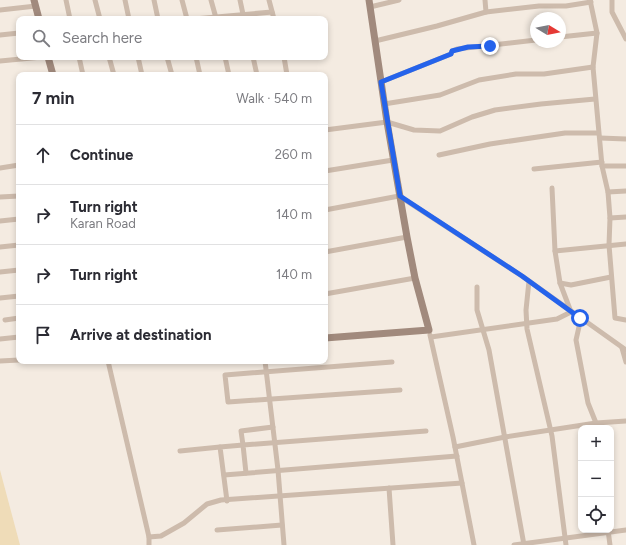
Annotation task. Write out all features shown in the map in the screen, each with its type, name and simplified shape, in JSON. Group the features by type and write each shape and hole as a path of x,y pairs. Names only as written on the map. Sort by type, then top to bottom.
{"street":[{"path":"66,0 69,16"},
{"path":"96,0 99,16"},
{"path":"125,0 128,16"},
{"path":"154,0 157,16"},
{"path":"182,0 186,16"},
{"path":"211,0 215,16"},
{"path":"240,0 244,16"},
{"path":"269,0 273,16"},
{"path":"399,0 369,3 386,122 407,237 415,278 430,333 457,456 474,545"},
{"path":"485,0 486,12"},
{"path":"533,0 534,6"},
{"path":"612,0 612,12 626,39"},
{"path":"375,41 486,12 534,6 566,6 590,1 597,33 593,67 595,99 602,164 608,192 610,218 609,245 615,318 626,320"},
{"path":"0,10 35,3 38,16"},
{"path":"250,16 272,12"},
{"path":"0,35 16,33"},
{"path":"566,36 597,33"},
{"path":"381,82 451,54 452,51 457,49 530,41"},
{"path":"0,61 16,59"},
{"path":"49,60 52,72"},
{"path":"80,60 82,72"},
{"path":"110,60 113,72"},
{"path":"139,60 141,72"},
{"path":"168,60 171,72"},
{"path":"197,60 199,72"},
{"path":"226,60 228,72"},
{"path":"254,60 256,72"},
{"path":"284,60 286,72"},
{"path":"384,104 440,95 479,80 509,74 544,74 593,67"},
{"path":"328,130 386,122 414,130 440,131 472,117 495,110 595,99"},
{"path":"439,155 490,144 564,133 626,139"},
{"path":"328,171 393,160"},
{"path":"534,169 602,164 626,166"},
{"path":"0,168 16,165"},
{"path":"552,188 555,251 560,283 571,312"},
{"path":"608,192 626,191"},
{"path":"0,197 16,196"},
{"path":"328,209 400,196 529,281 624,349 626,362"},
{"path":"610,218 626,217"},
{"path":"0,221 16,219"},
{"path":"328,251 407,237"},
{"path":"555,251 626,244"},
{"path":"0,247 16,245"},
{"path":"0,272 16,270"},
{"path":"560,283 571,285 611,277"},
{"path":"328,293 415,278"},
{"path":"529,281 526,323 550,429 566,545"},
{"path":"477,287 477,310 490,350 524,544"},
{"path":"0,298 16,296"},
{"path":"328,338 483,329 557,319 571,312"},
{"path":"5,320 16,318"},
{"path":"580,318 576,340 588,403 596,425"},
{"path":"0,339 16,337"},
{"path":"0,361 16,360"},
{"path":"392,362 225,376 228,402 400,390"},
{"path":"109,364 149,537 149,545"},
{"path":"265,364 278,470 284,545"},
{"path":"602,425 626,421"},
{"path":"246,473 241,431 273,427"},
{"path":"455,447 550,429 578,427"},
{"path":"180,451 275,442 426,431"},
{"path":"220,447 227,501"},
{"path":"224,475 457,456"},
{"path":"149,537 161,536 184,523 207,504 221,500 227,501 462,483"},
{"path":"389,488 393,545"},
{"path":"217,530 282,525"},
{"path":"614,531 626,530"},
{"path":"514,545 565,539 597,533"},
{"path":"608,533 610,545"}],"sand":[{"path":"0,470 20,545 0,545"}],"route":[{"path":"490,46 457,49 452,51 451,54 381,82 386,122 400,196 522,276 580,318"}]}
